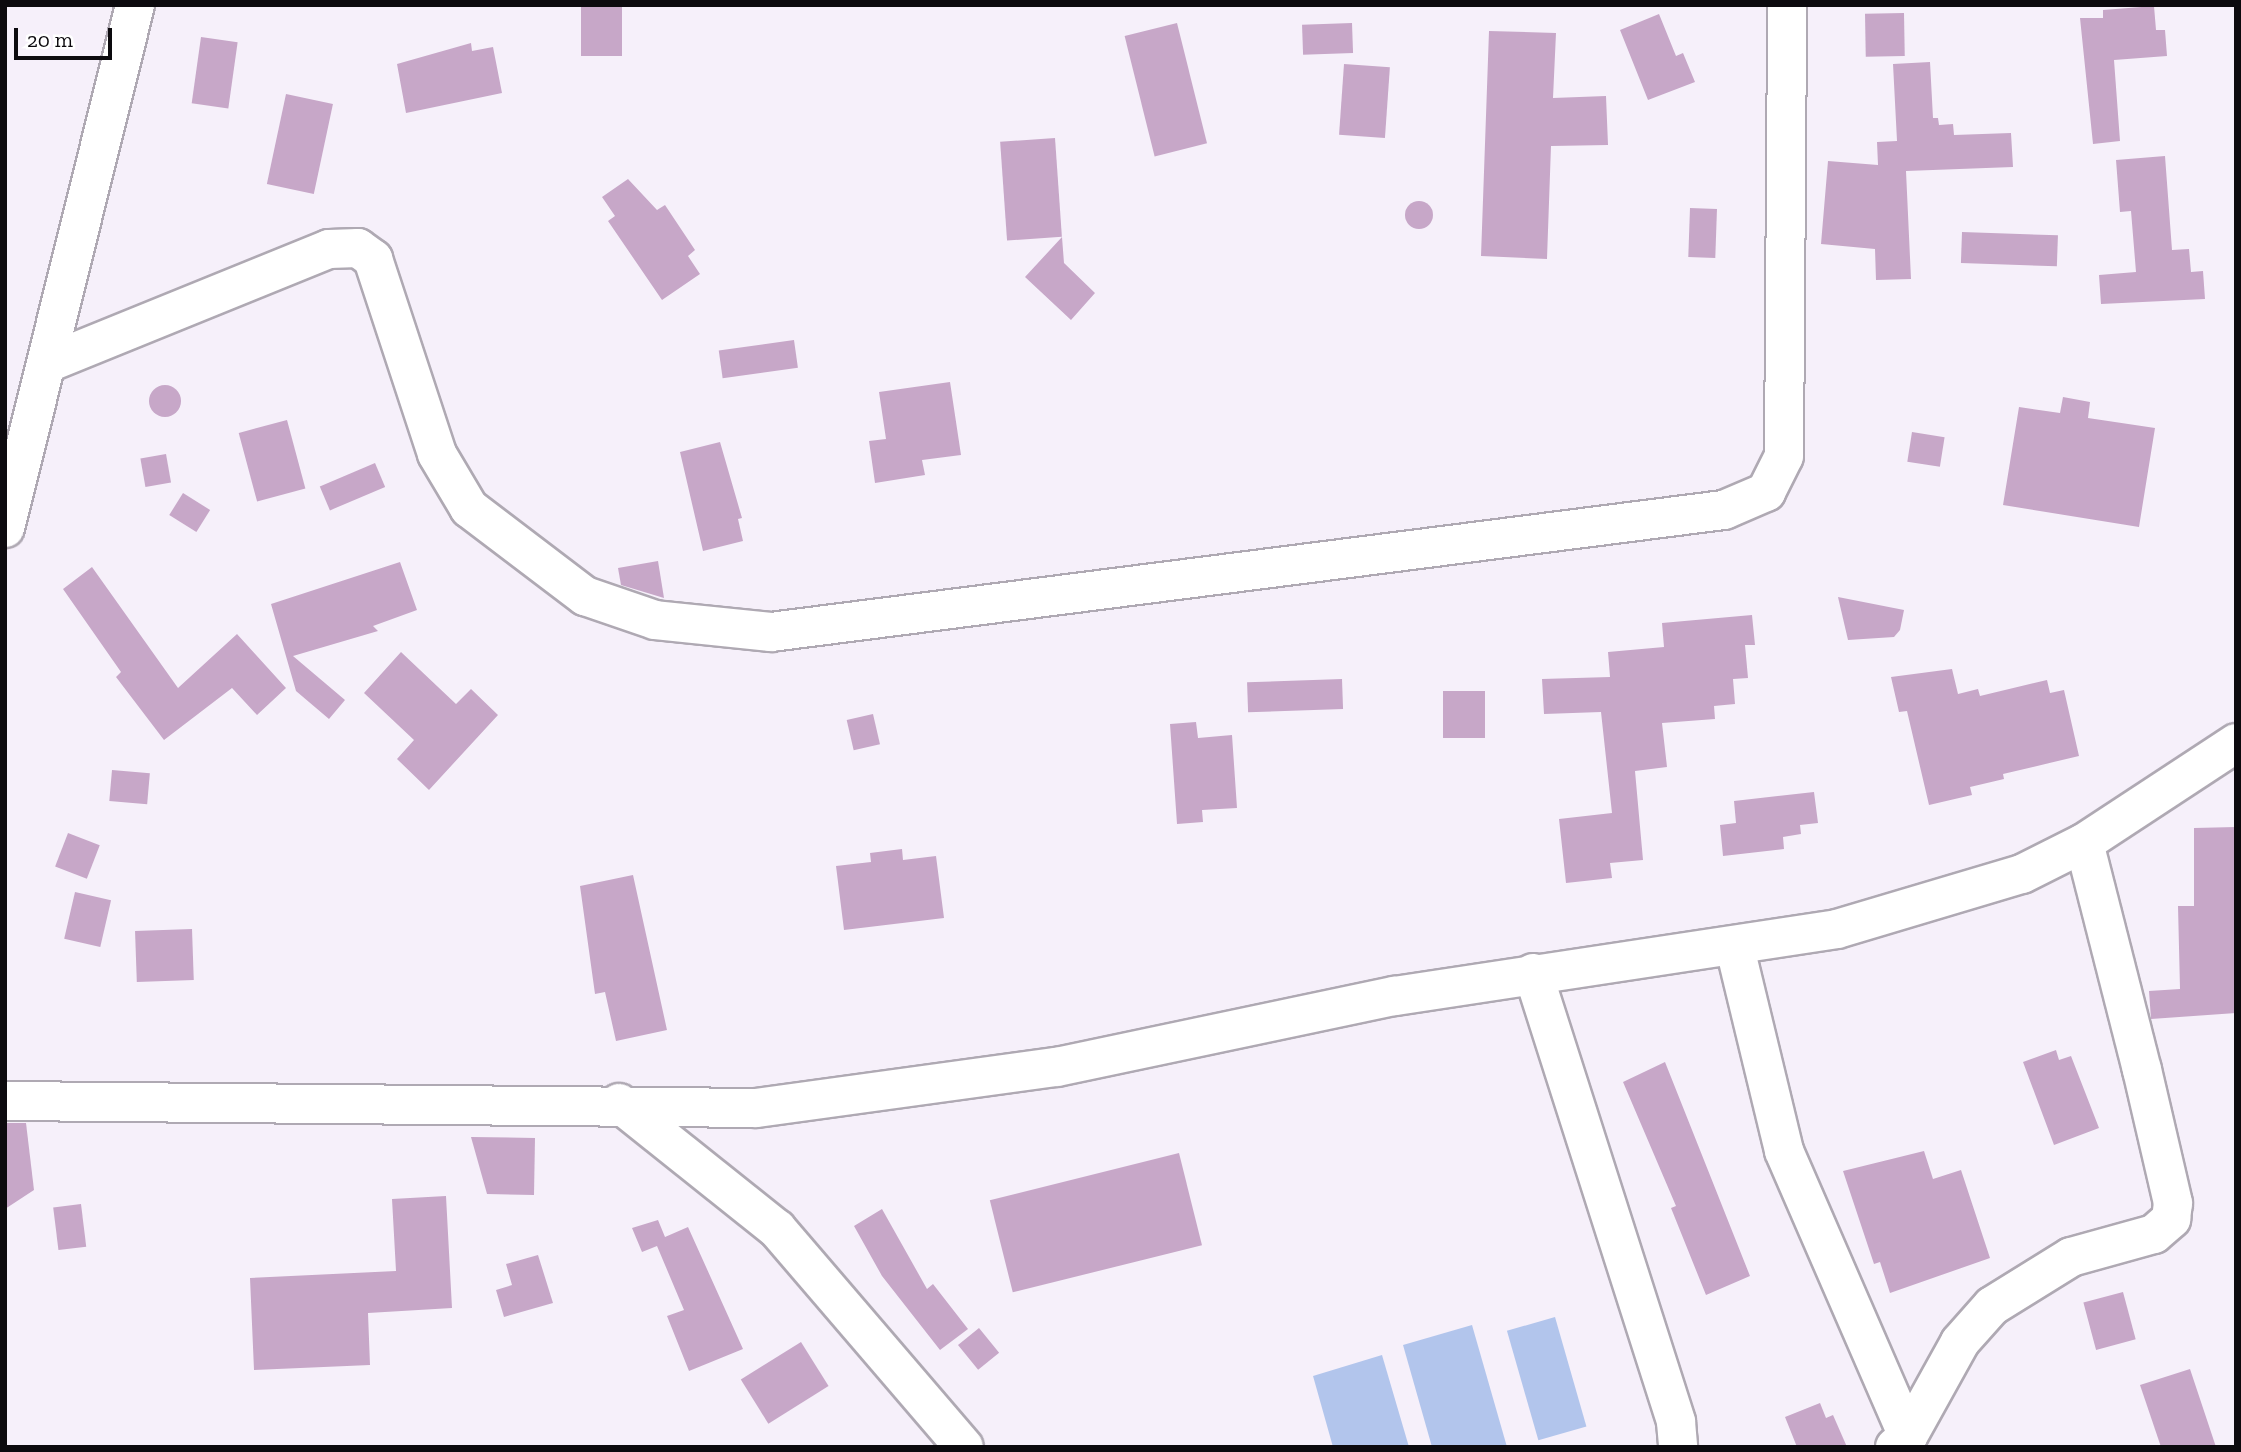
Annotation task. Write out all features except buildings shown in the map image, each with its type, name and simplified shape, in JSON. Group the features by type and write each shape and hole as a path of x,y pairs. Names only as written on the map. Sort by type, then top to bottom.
{"street":[{"path":"5,528 12,460 48,363 135,5"},
{"path":"48,363 329,249 358,248 373,259 437,454 469,508 585,596 655,620 771,632 1724,510 1766,492 1784,456 1787,5"},
{"path":"5,1101 619,1103 756,1108 834,1101 1057,1067 1533,973 1735,948 1837,929 1980,888 2084,843 2236,743"},
{"path":"1902,1441 1960,1342 1992,1306 2071,1257 2154,1234 2171,1219 2173,1203 2155,1123 2084,843"},
{"path":"1735,948 1784,1151 1902,1441"},
{"path":"1533,973 1676,1422 1678,1447"},
{"path":"619,1103 777,1229 964,1447"}],"water":[{"path":"1555,1317 1586,1427 1538,1440 1507,1331"},
{"path":"1472,1325 1507,1447 1432,1447 1403,1345"},
{"path":"1382,1355 1409,1447 1333,1447 1313,1376"}]}
